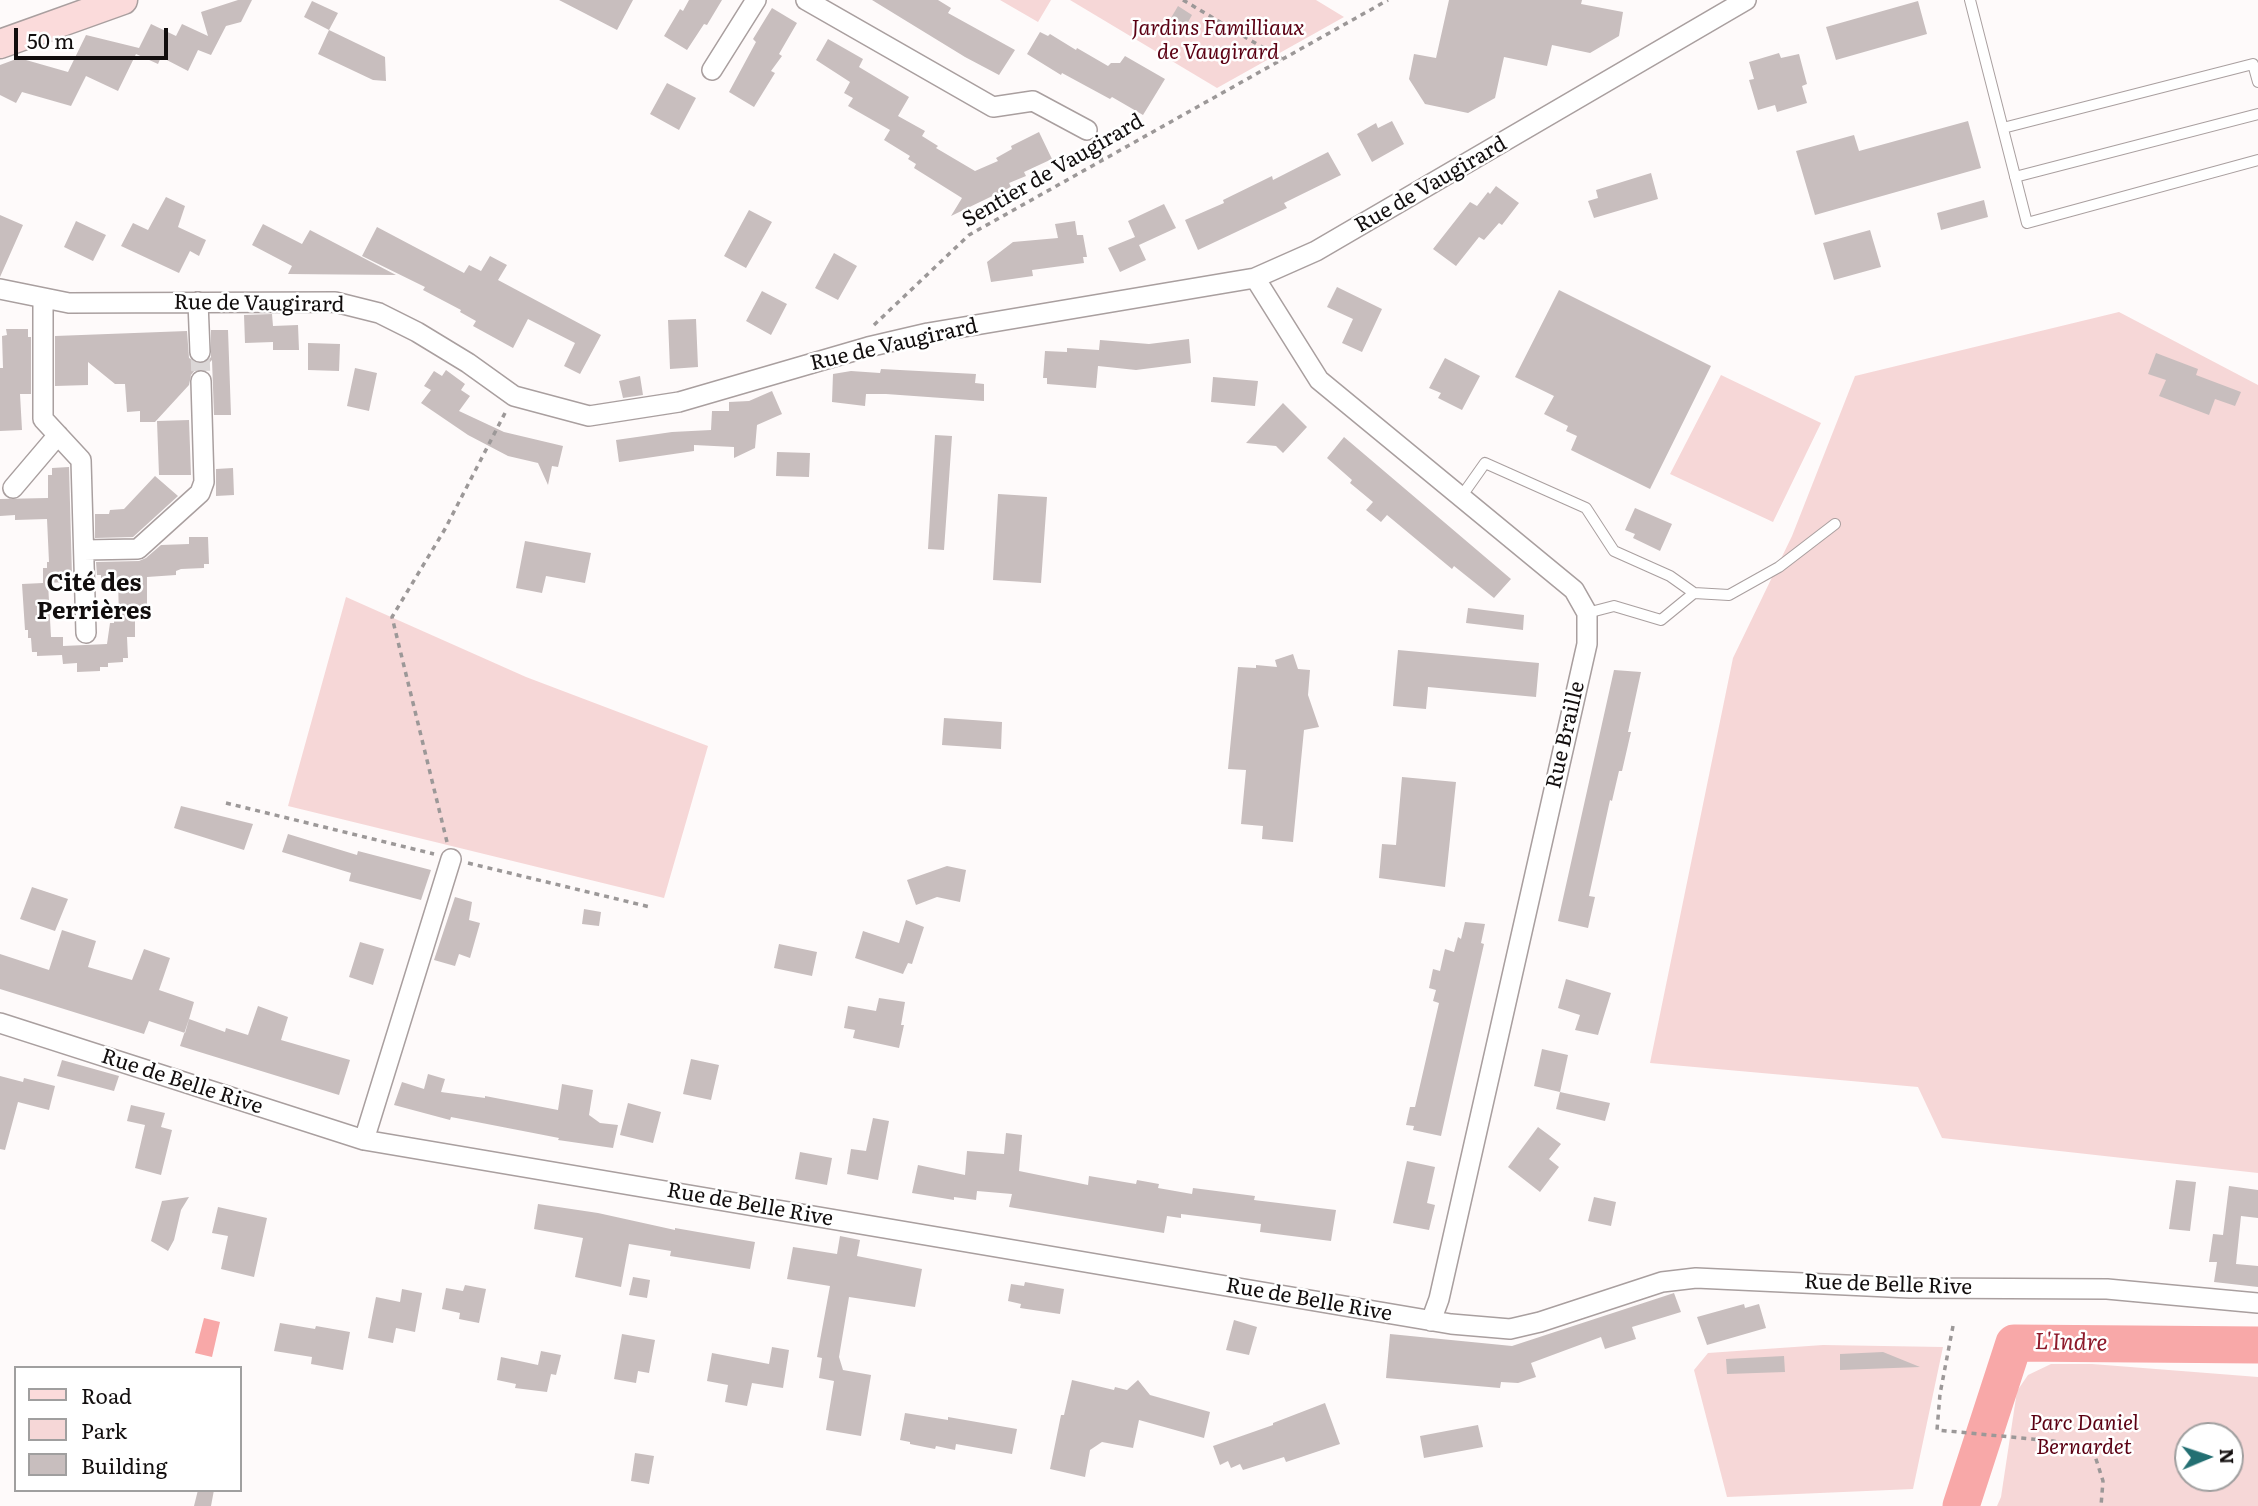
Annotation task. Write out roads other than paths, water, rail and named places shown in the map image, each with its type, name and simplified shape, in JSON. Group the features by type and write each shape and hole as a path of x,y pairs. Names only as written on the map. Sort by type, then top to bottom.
{"main road":[{"path":"0,44 122,0"}],"street":[{"path":"712,70 756,0"},
{"path":"806,0 993,107 1033,101 1087,130"},
{"name":"Rue de Vaugirard","path":"0,289 69,303 335,302 379,313 417,332 468,363 514,396 589,416 680,402 868,347 928,333 1255,278 1317,251 1746,0"},
{"path":"1255,278 1319,380 1574,590 1587,613"},
{"path":"43,299 43,419 81,460 86,634"},
{"path":"198,302 200,352"},
{"path":"84,550 138,549 200,493 204,482 201,382"},
{"path":"13,488 58,435"},
{"name":"Rue Braille","path":"1431,1321 1442,1285 1587,644 1587,613"},
{"path":"364,1140 451,859"},
{"name":"Rue de Belle Rive","path":"0,1023 364,1140 1431,1321 1510,1329 1540,1322 1662,1282 1696,1278 1910,1288 2107,1289 2258,1303"}],"lane":[{"path":"1970,0 2027,223 2258,160"},
{"path":"2003,128 2256,64 2258,82"},
{"path":"2015,177 2258,114"},
{"path":"1461,497 1485,463 1587,508 1614,551 1670,576 1694,593 1729,595 1779,567 1835,524"},
{"path":"1587,613 1614,607 1661,620 1694,593"}],"waterway":[{"name":"L'Indre","path":"1961,1506 2014,1343 2258,1345"}],"tunnel":[{"path":"200,352 201,381"}],"district":[{"name":"Cité des Perrières","path":"94,598"}],"park label":[{"name":"Jardins Familliaux de Vaugirard","path":"1218,41"},
{"name":"Parc Daniel Bernardet","path":"2084,1436"}]}
